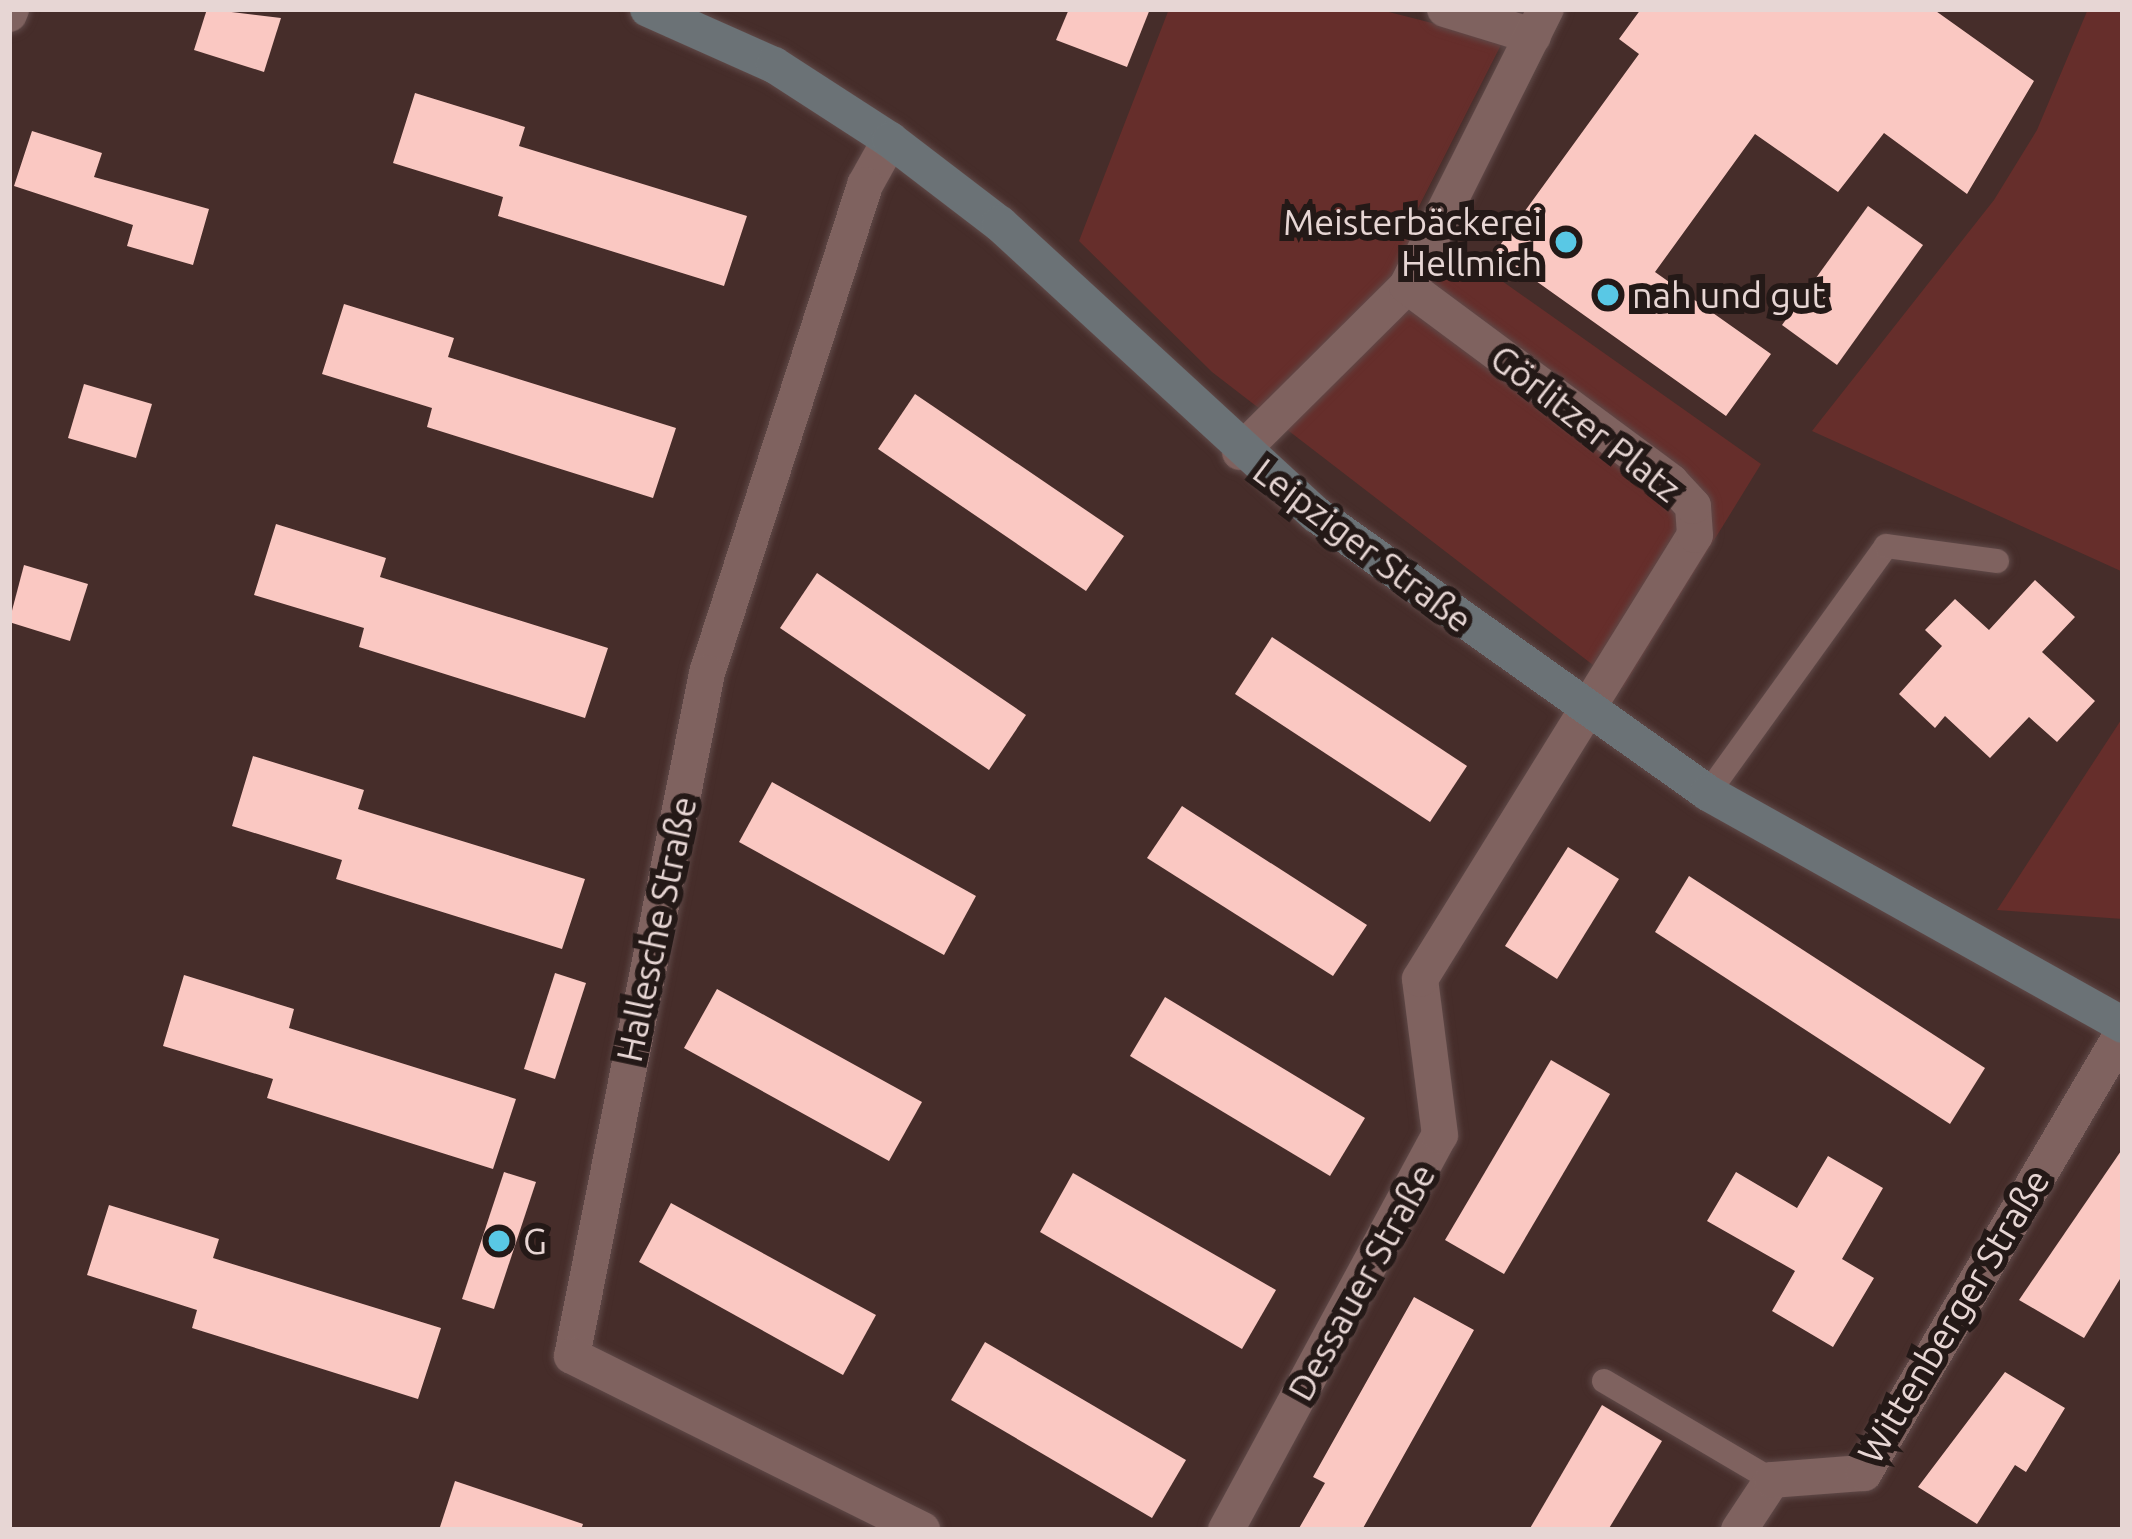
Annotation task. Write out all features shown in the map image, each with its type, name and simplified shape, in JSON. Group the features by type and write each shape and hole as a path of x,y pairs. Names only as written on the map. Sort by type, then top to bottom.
{"main road":[{"name":"Leipziger Straße","path":"648,9 774,65 890,140 1000,224 1240,452 1708,793 2123,1029"}],"street":[{"path":"1240,452 1407,286 1539,22 1445,9"},
{"name":"Hallesche Straße","path":"890,140 866,185 707,673 572,1356 922,1530"},
{"name":"Görlitzer Platz","path":"1407,286 1670,482 1693,506 1695,535 1588,710"},
{"name":"Dessauer Straße","path":"1226,1530 1440,1135 1420,979 1588,710"},
{"name":"Wittenberger Straße","path":"1772,1480 1864,1473 2123,1029"},
{"path":"1739,1530 1772,1480"}],"lane":[{"path":"1708,793 1886,546 1997,562"},
{"path":"1604,1381 1772,1480"}],"shaded area":[{"path":"1169,9 1377,9 1503,41 1413,218 1761,464 1623,688 1212,372 1079,241"},
{"path":"2088,9 2123,9 2123,572 1812,431 1994,200 2037,130"},
{"path":"2123,717 2123,919 1997,910"}],"building":[{"path":"207,9 281,18 264,72 194,50"},
{"path":"1069,9 1150,9 1127,67 1056,40"},
{"path":"1641,9 1933,9 2034,81 1967,194 1884,133 1838,192 1755,134 1655,272 1771,354 1726,416 1495,252 1639,54 1619,39"},
{"path":"415,93 525,127 519,146 747,216 724,286 498,216 503,197 393,163"},
{"path":"32,131 102,153 94,177 209,209 193,265 127,246 133,225 14,186"},
{"path":"1868,206 1923,245 1837,365 1782,325"},
{"path":"344,304 454,338 448,357 676,428 653,498 427,427 432,408 322,374"},
{"path":"84,384 152,404 136,458 68,438"},
{"path":"915,394 1124,536 1086,591 878,449"},
{"path":"276,524 386,558 380,577 608,648 585,718 359,647 364,628 254,595"},
{"path":"24,565 88,584 70,641 9,622"},
{"path":"817,573 1026,715 989,770 780,628"},
{"path":"2035,580 2075,617 2042,652 2095,701 2057,742 2029,717 1990,758 1945,716 1935,728 1899,694 1942,646 1925,630 1955,599 1989,630"},
{"path":"1272,637 1467,766 1430,822 1235,694"},
{"path":"253,756 364,790 358,809 585,879 562,949 336,879 342,860 232,826"},
{"path":"772,782 976,896 944,955 739,842"},
{"path":"1182,806 1367,925 1333,976 1147,858"},
{"path":"1568,847 1619,879 1557,979 1505,946"},
{"path":"1689,876 1985,1068 1950,1124 1655,932"},
{"path":"555,973 586,983 555,1079 524,1069"},
{"path":"184,975 294,1009 289,1028 516,1099 493,1169 267,1098 273,1079 163,1046"},
{"path":"717,989 922,1102 889,1161 684,1048"},
{"path":"1165,997 1365,1118 1330,1176 1130,1056"},
{"path":"1551,1060 1610,1094 1504,1274 1445,1240"},
{"path":"2123,1148 2123,1274 2084,1338 2019,1300"},
{"path":"1828,1156 1883,1188 1842,1259 1874,1278 1833,1347 1772,1311 1795,1271 1707,1221 1736,1172 1797,1208"},
{"name":"G","path":"504,1172 536,1182 494,1309 462,1299"},
{"path":"1073,1173 1276,1290 1242,1349 1040,1232"},
{"path":"671,1203 876,1315 843,1375 639,1262"},
{"path":"109,1205 219,1239 213,1258 441,1328 418,1399 192,1328 197,1310 87,1275"},
{"path":"1414,1297 1474,1330 1362,1530 1298,1530 1325,1483 1313,1477"},
{"path":"985,1342 1186,1460 1152,1518 951,1400"},
{"path":"2005,1372 2065,1408 2026,1472 2015,1465 1977,1524 1918,1487"},
{"path":"1602,1405 1662,1441 1608,1530 1529,1530"},
{"path":"455,1481 583,1524 581,1530 439,1530"}],"place":[{"name":"Meisterbäckerei Hellmich","path":"1566,242"},
{"name":"nah und gut","path":"1608,295"},
{"name":"G","path":"499,1241"}]}
